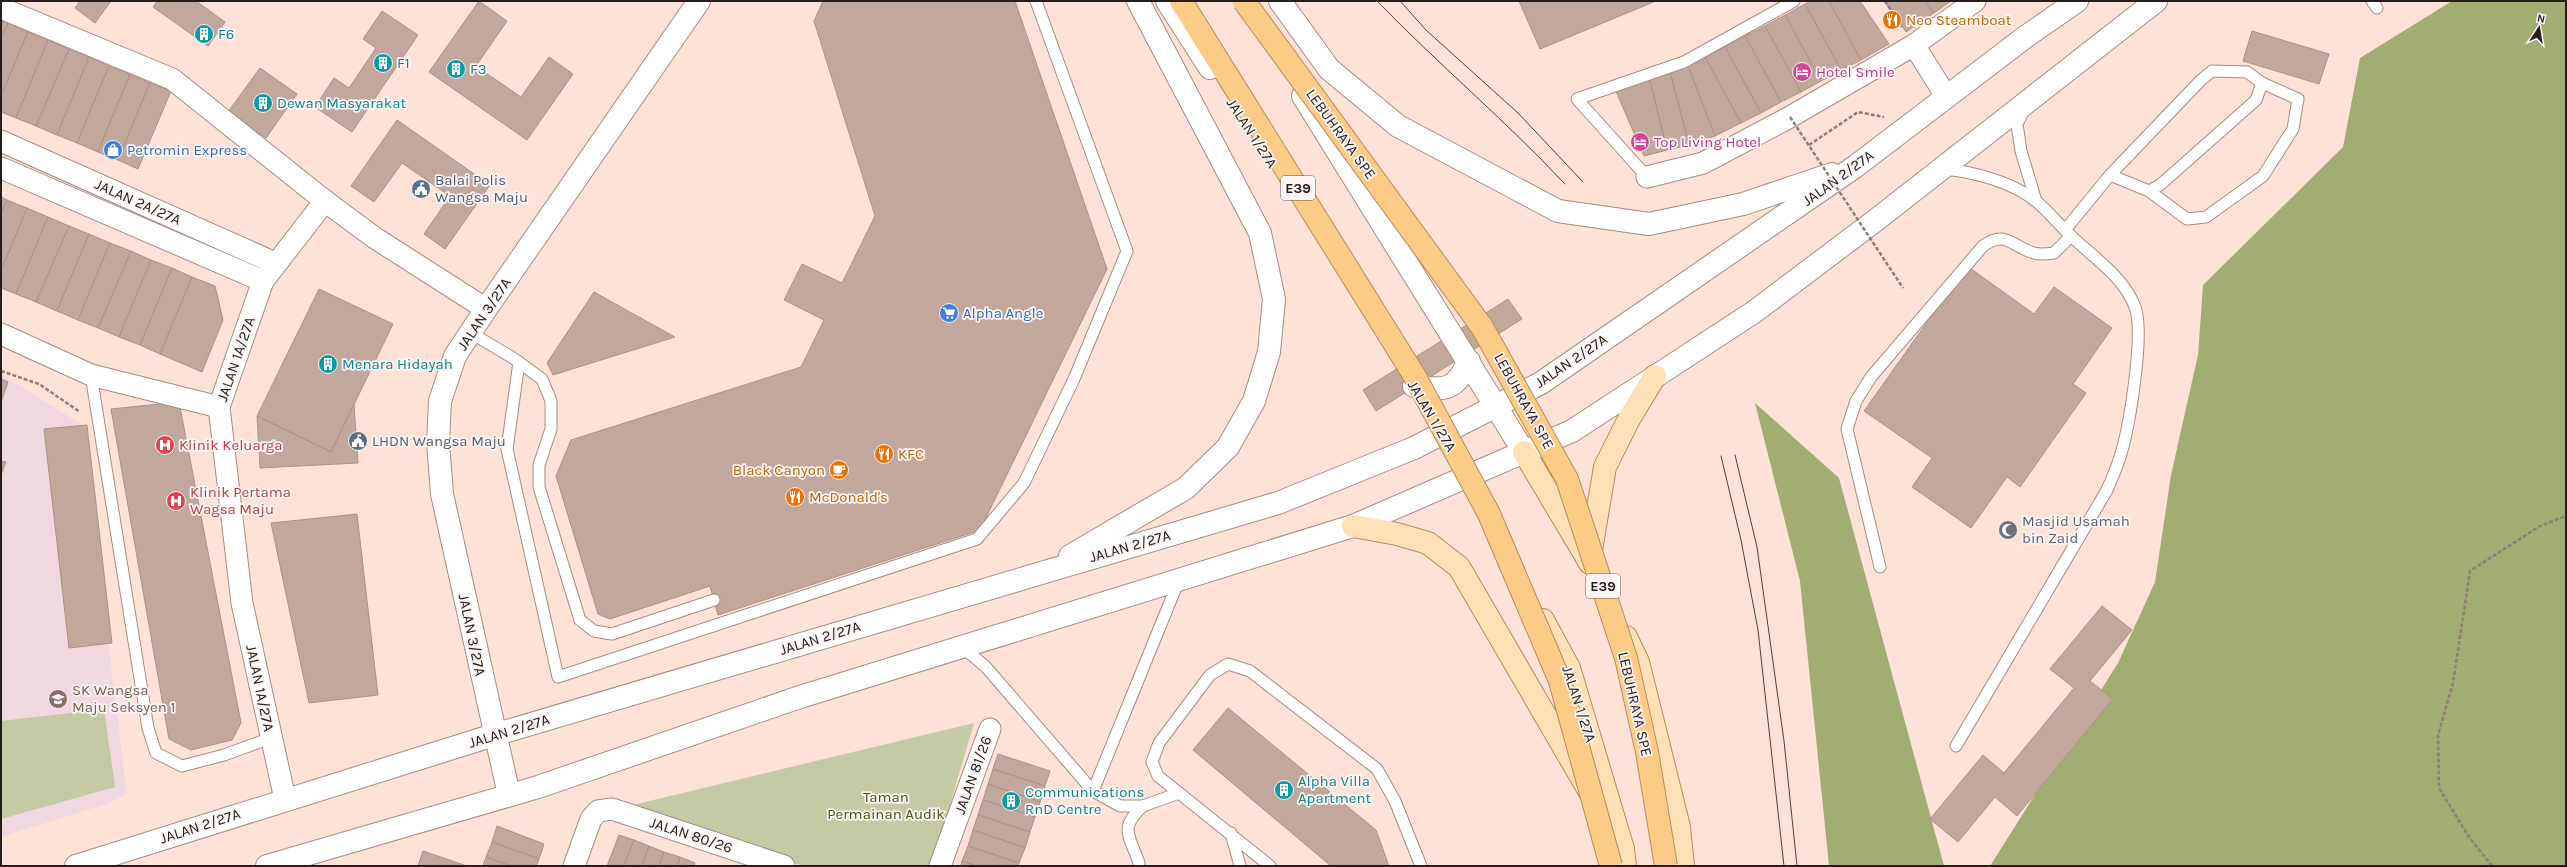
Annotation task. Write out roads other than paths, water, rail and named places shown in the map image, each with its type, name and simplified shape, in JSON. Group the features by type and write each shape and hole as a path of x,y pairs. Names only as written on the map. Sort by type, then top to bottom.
{"highway":[{"name":"E39","path":"1181,1 1414,375 1489,514 1560,681 1620,860"},
{"name":"LEBUHRAYA SPE","path":"1245,1 1482,327 1567,479 1626,658 1647,752 1666,866"}],"main road":[{"name":"JALAN 3/27A","path":"507,788 494,736 442,494 438,443 440,401 455,356 699,1"},
{"path":"1046,571 1186,488 1228,447 1254,401 1269,352 1274,299 1260,233 1138,1"},
{"name":"JALAN 1/27A","path":"1167,1 1444,434 1569,668 1620,860"},
{"path":"1245,1 1347,168 1469,361 1589,561 1638,662 1679,827 1683,866"},
{"path":"1280,1 1329,69 1398,126 1558,211 1649,224 1743,204 1856,166"},
{"path":"2024,38 2061,1"},
{"name":"JALAN 2/27A","path":"76,866 285,799 1278,503 1444,434 1541,383 1856,166 1946,96 2077,1"},
{"path":"268,866 507,788 538,787 800,697 1353,526 1572,431 1754,312 2156,1"},
{"path":"1414,386 1444,389 1453,386 1462,377 1469,361"},
{"path":"1589,561 1605,467 1629,419 1655,376"},
{"path":"1353,526 1397,534 1428,543 1459,567 1620,860"}],"street":[{"path":"1647,177 1703,163 1790,117 1914,45 1975,1"},
{"path":"1,8 172,79 325,201 375,238 486,309"},
{"path":"1914,45 1946,96"},
{"name":"JALAN 2A/27A","path":"1,141 275,263"},
{"name":"JALAN 2A/27A","path":"1,168 262,281"},
{"name":"JALAN 1A/27A","path":"285,799 242,603 219,407 262,281 325,201"},
{"path":"1,334 91,375 219,407"},
{"name":"JALAN 81/26","path":"940,866 990,729"},
{"name":"JALAN 80/26","path":"574,866 591,819 598,811 612,809 784,866"}],"lane":[{"path":"519,362 507,449 558,677 976,539 1024,483 1074,379 1126,251 1036,1"},
{"path":"1647,177 1577,99 1684,62 1794,1"},
{"path":"1880,567 1847,429 1856,401 1871,377 1983,246 1993,238 2006,239 2034,253 2054,254 2110,175 2201,80 2212,72 2247,72 2262,83 2298,99 2293,129 2263,176 2206,217 2187,219 2149,191 2110,175"},
{"path":"2149,191 2160,185 2256,100 2262,83"},
{"path":"2027,102 2018,124 2027,176 2036,201"},
{"path":"1942,168 1985,178 2011,187 2036,201 2068,233 2100,260 2127,291 2136,308 2139,334 2134,386 2120,458 2107,490 1956,746"},
{"path":"471,333 519,362 542,379 551,401 551,429 539,465 539,487 580,620 594,631 612,634 714,600"},
{"path":"91,375 148,728 156,753 182,766 224,755 271,738"},
{"path":"1093,791 1179,580"},
{"path":"962,647 985,666 1093,791 1120,806 1143,806 1179,793"},
{"path":"1270,866 1231,833 1158,776 1152,762 1159,743 1210,675 1228,664 1250,671 1377,769 1394,801 1421,866"},
{"path":"1139,863 1127,830 1130,818 1143,806"},
{"path":"1231,833 1240,866"}],"tram line":[{"path":"1377,1 1519,137 1565,184"},
{"path":"1400,1 1426,30 1518,113 1583,182"},
{"path":"1735,455 1757,547 1784,741 1797,866"},
{"path":"1721,456 1741,540 1758,630 1784,866"}],"place":[{"name":"Neo Steamboat","path":"1892,20"},
{"name":"F6","path":"204,34"},
{"name":"F1","path":"383,63"},
{"name":"F3","path":"456,69"},
{"name":"Hotel Smile","path":"1802,72"},
{"name":"Dewan Masyarakat","path":"263,103"},
{"name":"Top Living Hotel","path":"1640,142"},
{"name":"Petromin Express","path":"113,150"},
{"name":"Balai Polis Wangsa Maju","path":"421,189"},
{"name":"Alpha Angle","path":"949,313"},
{"name":"Menara Hidayah","path":"328,364"},
{"name":"LHDN Wangsa Maju","path":"358,441"},
{"name":"Klinik Keluarga","path":"165,445"},
{"name":"KFC","path":"884,454"},
{"name":"Black Canyon","path":"839,470"},
{"name":"McDonald's","path":"795,497"},
{"name":"Klinik Pertama Wagsa Maju","path":"176,501"},
{"name":"Masjid Usamah bin Zaid","path":"2008,530"},
{"name":"SK Wangsa Maju Seksyen 1","path":"58,699"},
{"name":"Alpha Villa Apartment","path":"1284,790"},
{"name":"Communications RnD Centre","path":"1011,801"}],"park label":[{"name":"Taman Permainan Audik","path":"886,806"}]}
